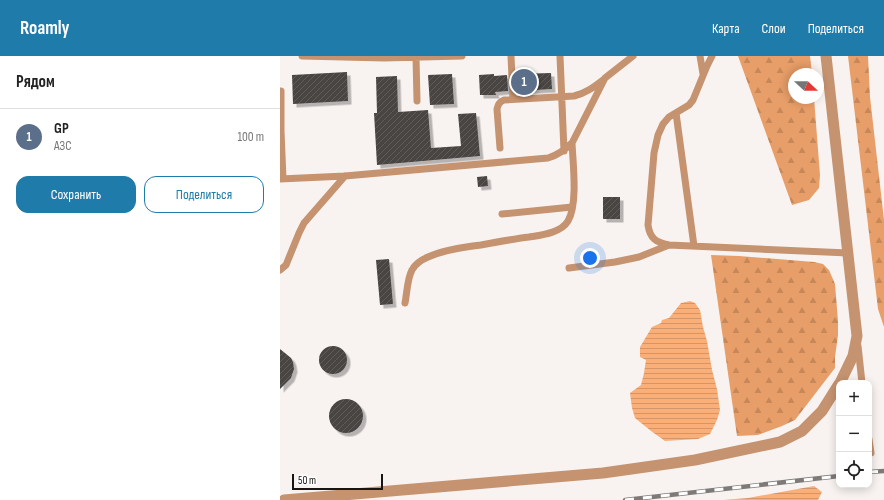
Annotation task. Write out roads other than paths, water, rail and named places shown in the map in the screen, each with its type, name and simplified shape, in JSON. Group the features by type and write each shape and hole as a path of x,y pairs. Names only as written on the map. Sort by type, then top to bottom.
{"street":[{"path":"826,56 857,336 853,356 841,380"},
{"path":"284,500 603,473 702,459 780,442 802,431 822,411 836,389"}],"lane":[{"path":"302,56 384,58 462,56"},
{"path":"511,56 513,99"},
{"path":"560,56 564,150"},
{"path":"500,148 497,109 500,101 581,94 588,91 634,56"},
{"path":"700,56 703,75"},
{"path":"712,56 693,100 689,105 669,117 663,124 658,135 654,153 648,225 650,234 654,240 669,245 848,253"},
{"path":"416,57 418,101"},
{"path":"281,91 282,179 345,176 548,158 556,156 572,143 605,78"},
{"path":"676,112 694,246"},
{"path":"405,303 412,270 420,261 428,257 466,247 542,234 555,231 563,227 570,216 574,194 572,143"},
{"path":"280,270 286,265 304,223 345,176"},
{"path":"502,214 572,207"},
{"path":"569,268 615,262 639,257 669,245"},
{"path":"857,336 862,380"}],"railway":[{"path":"872,472 884,471"},
{"path":"625,500 836,476"}],"place":[{"name":"GP","path":"524,82"}]}
